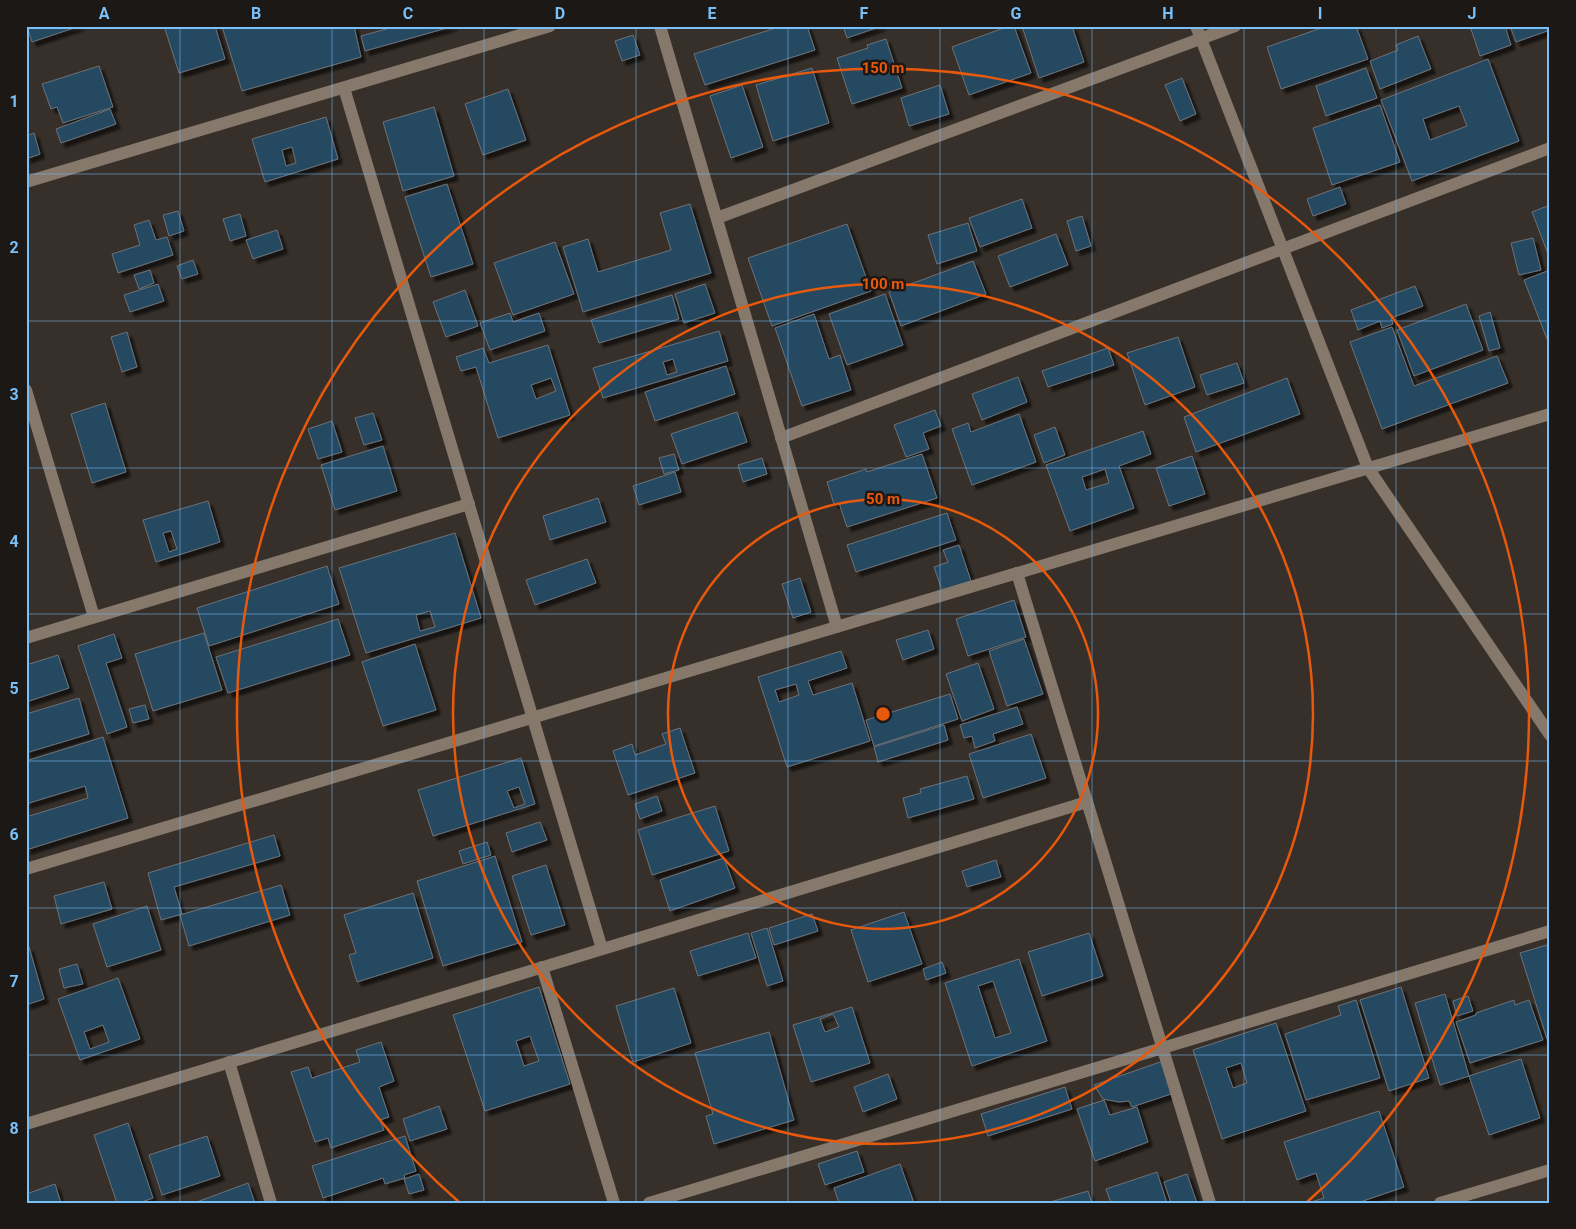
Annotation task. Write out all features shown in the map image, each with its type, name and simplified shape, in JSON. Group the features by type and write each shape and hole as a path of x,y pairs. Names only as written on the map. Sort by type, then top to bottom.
{"street":[{"path":"26,182 550,26"},
{"path":"660,26 837,627"},
{"path":"1196,26 1368,468 1550,735"},
{"path":"717,218 1235,26"},
{"path":"344,88 602,949"},
{"path":"782,438 1550,148"},
{"path":"26,390 94,617"},
{"path":"26,869 1550,414"},
{"path":"26,638 469,504"},
{"path":"1017,573 1210,1203"},
{"path":"26,1124 1087,802"},
{"path":"649,1203 1550,931"},
{"path":"542,967 614,1203"},
{"path":"229,1062 272,1203"},
{"path":"1440,1203 1550,1170"}],"building":[{"path":"27,26 80,26 32,42"},
{"path":"175,26 215,26 225,59 179,73 165,29"},
{"path":"222,26 354,26 361,57 242,91"},
{"path":"397,26 454,26 365,51 361,36"},
{"path":"782,26 807,26 815,50 705,85 694,54"},
{"path":"843,26 882,26 847,38"},
{"path":"1009,26 1014,26 1031,73 969,95 952,47"},
{"path":"1022,26 1072,26 1084,62 1039,78"},
{"path":"1327,26 1356,26 1368,59 1281,89 1267,47"},
{"path":"1470,26 1505,26 1511,45 1480,56"},
{"path":"1510,26 1550,26 1550,30 1516,42"},
{"path":"633,35 640,55 622,61 615,41"},
{"path":"1418,36 1431,69 1380,89 1370,61 1398,50 1396,45"},
{"path":"886,39 902,88 852,104 837,58 868,48 867,45"},
{"path":"1488,59 1519,141 1412,181 1381,100","holes":["1459,106 1467,126 1430,140 1423,119"]},
{"path":"99,66 113,107 63,123 57,107 51,109 42,84"},
{"path":"812,68 829,123 773,141 756,85"},
{"path":"1366,68 1377,98 1326,116 1316,86"},
{"path":"1182,78 1196,114 1180,121 1165,85"},
{"path":"742,85 763,147 731,158 710,96"},
{"path":"940,85 949,114 909,126 901,98"},
{"path":"508,89 526,140 483,155 465,104"},
{"path":"1380,105 1400,162 1332,185 1313,128"},
{"path":"434,107 454,176 403,191 383,122"},
{"path":"110,109 116,124 61,143 56,129"},
{"path":"326,117 338,159 265,182 252,139","holes":["292,147 296,163 286,166 282,150"]},
{"path":"34,133 40,154 26,159 26,136"},
{"path":"447,184 473,264 431,277 405,197"},
{"path":"1340,187 1346,204 1313,216 1307,199"},
{"path":"1022,199 1032,228 980,247 969,218"},
{"path":"690,204 711,273 583,312 563,247 588,239 598,272 671,250 660,213"},
{"path":"1550,205 1550,259 1532,212"},
{"path":"178,211 184,231 169,236 163,215"},
{"path":"240,214 246,236 230,241 223,219"},
{"path":"1082,216 1091,246 1076,251 1067,221"},
{"path":"149,220 156,240 167,237 173,255 118,273 112,254 140,245 134,225"},
{"path":"968,223 977,251 937,264 928,235"},
{"path":"847,224 871,291 772,326 748,258"},
{"path":"277,230 283,249 253,259 246,240"},
{"path":"1056,234 1068,265 1010,287 998,256"},
{"path":"1533,238 1541,270 1519,275 1511,243"},
{"path":"555,242 574,294 513,315 494,263"},
{"path":"193,260 198,274 182,279 177,266"},
{"path":"973,261 986,294 901,326 889,292"},
{"path":"150,270 154,283 139,289 134,275"},
{"path":"1550,270 1550,338 1547,339 1524,280"},
{"path":"158,284 164,301 130,312 124,295"},
{"path":"705,284 715,313 684,323 675,294"},
{"path":"1415,286 1423,306 1391,318 1393,324 1382,328 1380,321 1358,330 1351,310"},
{"path":"465,290 478,326 446,337 433,302"},
{"path":"885,294 903,345 847,365 829,314"},
{"path":"672,295 679,319 599,343 591,320"},
{"path":"1466,304 1483,350 1414,376 1397,330"},
{"path":"1490,312 1500,348 1489,351 1479,316"},
{"path":"510,313 513,322 539,313 545,331 490,350 480,323"},
{"path":"814,314 829,359 840,355 851,390 802,406 775,328"},
{"path":"1392,327 1414,386 1497,356 1508,383 1382,429 1350,342"},
{"path":"719,331 728,361 603,398 593,368","holes":["673,359 677,372 667,375 663,362"]},
{"path":"127,332 137,367 122,372 111,337"},
{"path":"1178,337 1195,387 1145,405 1127,353"},
{"path":"548,345 570,415 498,438 476,367 461,371 456,357 483,348 489,363","holes":["551,378 556,391 536,399 531,385"]},
{"path":"1108,348 1114,365 1048,387 1042,371"},
{"path":"1237,363 1244,383 1207,395 1200,375"},
{"path":"726,366 735,394 655,421 645,392"},
{"path":"1018,377 1027,402 982,420 972,394"},
{"path":"1287,378 1300,414 1196,452 1184,417"},
{"path":"105,403 126,472 92,483 71,414"},
{"path":"935,410 941,426 923,433 929,449 906,457 894,425"},
{"path":"737,412 747,442 682,464 671,434"},
{"path":"373,413 382,440 364,445 355,418"},
{"path":"1019,414 1036,462 972,485 952,429 968,423 971,432"},
{"path":"332,421 342,452 318,459 308,429"},
{"path":"1055,427 1065,455 1044,463 1034,435"},
{"path":"1143,431 1151,454 1119,466 1134,508 1070,531 1046,465","holes":["1105,469 1109,483 1086,490 1082,477"]},
{"path":"383,446 397,491 335,510 321,465"},
{"path":"674,454 679,470 664,474 659,458"},
{"path":"922,454 937,498 847,527 839,503 834,504 827,482 866,469 867,472"},
{"path":"1192,456 1205,494 1169,506 1156,468"},
{"path":"762,458 767,474 743,482 738,465"},
{"path":"675,472 681,492 639,505 633,486"},
{"path":"598,498 606,522 550,540 543,516"},
{"path":"208,501 220,542 156,562 143,520","holes":["171,531 177,549 169,552 163,533"]},
{"path":"947,513 956,540 856,572 847,545"},
{"path":"455,533 481,618 366,653 339,568","holes":["430,611 435,627 420,631 416,615"]},
{"path":"959,545 971,581 942,590 934,567 948,562 943,550"},
{"path":"587,559 596,583 535,605 526,580"},
{"path":"327,566 339,604 209,646 197,608"},
{"path":"800,578 811,612 793,618 782,584"},
{"path":"1014,600 1026,637 968,656 956,619"},
{"path":"338,619 350,655 228,693 216,657"},
{"path":"928,630 934,649 903,660 896,640"},
{"path":"204,633 222,690 153,711 135,654"},
{"path":"114,634 122,658 106,663 127,727 107,734 78,646"},
{"path":"1024,639 1043,694 1007,706 989,651"},
{"path":"415,644 436,710 383,726 362,662"},
{"path":"841,651 847,668 808,681 813,695 852,683 870,741 787,767 758,677","holes":["796,684 799,695 779,702 775,690"]},
{"path":"58,655 69,688 26,702 26,665"},
{"path":"978,663 994,709 962,721 946,674"},
{"path":"950,694 958,719 874,746 866,720"},
{"path":"79,698 89,734 26,753 26,714"},
{"path":"145,705 149,719 133,723 129,709"},
{"path":"1017,707 1023,724 993,734 995,741 975,748 972,736 964,738 960,725"},
{"path":"944,725 948,740 878,762 874,747"},
{"path":"680,728 695,773 628,795 613,751 632,744 635,755 666,744 662,734"},
{"path":"1031,734 1046,778 983,798 969,754"},
{"path":"103,737 128,818 26,850 26,817 88,798 85,786 26,804 26,761"},
{"path":"521,758 535,804 433,836 418,790","holes":["519,787 525,804 514,808 507,791"]},
{"path":"967,776 974,799 908,818 903,798 921,793 920,789"},
{"path":"657,796 662,811 640,819 635,804"},
{"path":"715,806 729,851 652,875 638,830"},
{"path":"540,822 547,840 512,852 506,833"},
{"path":"274,835 280,856 174,887 182,914 161,920 148,873"},
{"path":"487,842 491,855 463,864 459,851"},
{"path":"495,856 522,942 443,966 417,881"},
{"path":"724,858 735,888 670,911 660,880"},
{"path":"996,860 1001,877 967,887 962,871"},
{"path":"546,865 565,925 531,935 512,876"},
{"path":"104,882 112,909 61,924 54,896"},
{"path":"281,885 290,915 189,946 180,915"},
{"path":"413,893 433,958 357,982 349,955 356,953 344,915"},
{"path":"147,906 161,950 107,967 93,924"},
{"path":"904,912 922,964 868,982 851,930"},
{"path":"812,914 818,931 774,945 769,928"},
{"path":"767,928 783,981 767,986 751,933"},
{"path":"748,933 756,958 698,976 690,951"},
{"path":"1089,933 1103,976 1042,996 1028,952"},
{"path":"1550,944 1550,1038 1547,1039 1520,953"},
{"path":"29,947 44,999 26,1005 26,948"},
{"path":"1019,959 1047,1041 972,1066 945,983","holes":["993,981 1011,1033 995,1038 978,986"]},
{"path":"942,962 946,973 926,980 923,969"},
{"path":"77,964 83,984 64,988 59,969"},
{"path":"118,978 140,1039 80,1060 58,999","holes":["103,1025 109,1042 90,1049 84,1032"]},
{"path":"539,987 570,1084 485,1111 453,1015","holes":["530,1036 539,1061 524,1066 516,1041"]},
{"path":"1401,987 1429,1078 1389,1091 1360,1000"},
{"path":"674,988 691,1043 633,1062 616,1006"},
{"path":"1445,994 1469,1076 1440,1085 1415,1003"},
{"path":"1468,996 1473,1011 1457,1016 1453,1001"},
{"path":"1356,1000 1380,1078 1306,1100 1285,1034 1341,1015 1338,1006"},
{"path":"1514,1000 1515,1005 1529,1000 1543,1040 1470,1063 1456,1022"},
{"path":"852,1007 870,1063 811,1082 793,1025","holes":["833,1014 839,1027 825,1032 820,1019"]},
{"path":"1276,1023 1306,1111 1222,1139 1193,1050","holes":["1241,1063 1247,1083 1233,1088 1226,1068"]},
{"path":"769,1032 794,1120 714,1144 706,1116 713,1114 695,1053"},
{"path":"381,1042 394,1081 379,1087 389,1117 380,1120 384,1130 331,1148 328,1138 315,1142 291,1072 308,1067 312,1078 360,1062 356,1050"},
{"path":"1521,1059 1540,1118 1489,1135 1469,1076"},
{"path":"1163,1061 1174,1093 1132,1107 1129,1101 1119,1102 1103,1099 1094,1085"},
{"path":"888,1074 897,1099 863,1112 854,1087"},
{"path":"1065,1087 1072,1109 988,1136 981,1114"},
{"path":"1104,1100 1110,1115 1137,1107 1148,1142 1095,1161 1077,1109"},
{"path":"439,1106 447,1129 410,1141 403,1119"},
{"path":"1379,1111 1404,1187 1357,1203 1308,1203 1324,1198 1316,1173 1297,1180 1284,1142"},
{"path":"128,1123 153,1198 139,1203 117,1203 94,1135"},
{"path":"207,1136 220,1176 162,1195 149,1155"},
{"path":"405,1136 416,1171 404,1175 405,1178 385,1184 383,1178 323,1198 312,1166"},
{"path":"857,1151 864,1172 825,1185 818,1164"},
{"path":"900,1164 914,1203 839,1203 834,1188"},
{"path":"1157,1172 1167,1203 1111,1203 1106,1189"},
{"path":"419,1174 424,1190 409,1194 404,1179"},
{"path":"1187,1174 1197,1203 1171,1203 1164,1182"},
{"path":"248,1183 255,1203 194,1203"},
{"path":"55,1184 61,1203 26,1203 26,1194"},
{"path":"1088,1191 1092,1203 1047,1203"}]}
